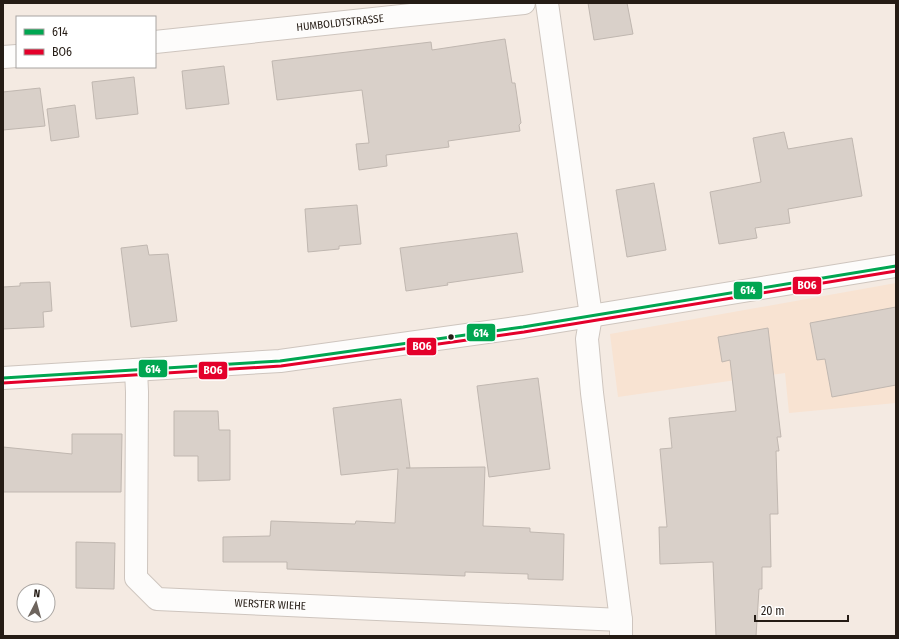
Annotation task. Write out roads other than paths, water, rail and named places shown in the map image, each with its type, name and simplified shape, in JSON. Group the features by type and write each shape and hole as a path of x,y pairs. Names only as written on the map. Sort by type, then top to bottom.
{"street":[{"name":"HUMBOLDTSTRASSE","path":"156,42 524,3"},
{"path":"547,3 591,316 587,339 592,393 621,628"},
{"path":"3,57 16,56"},
{"path":"3,378 280,361 523,327 896,266"},
{"name":"WERSTER WIEHE","path":"136,370 136,578 157,599 621,628"}]}
